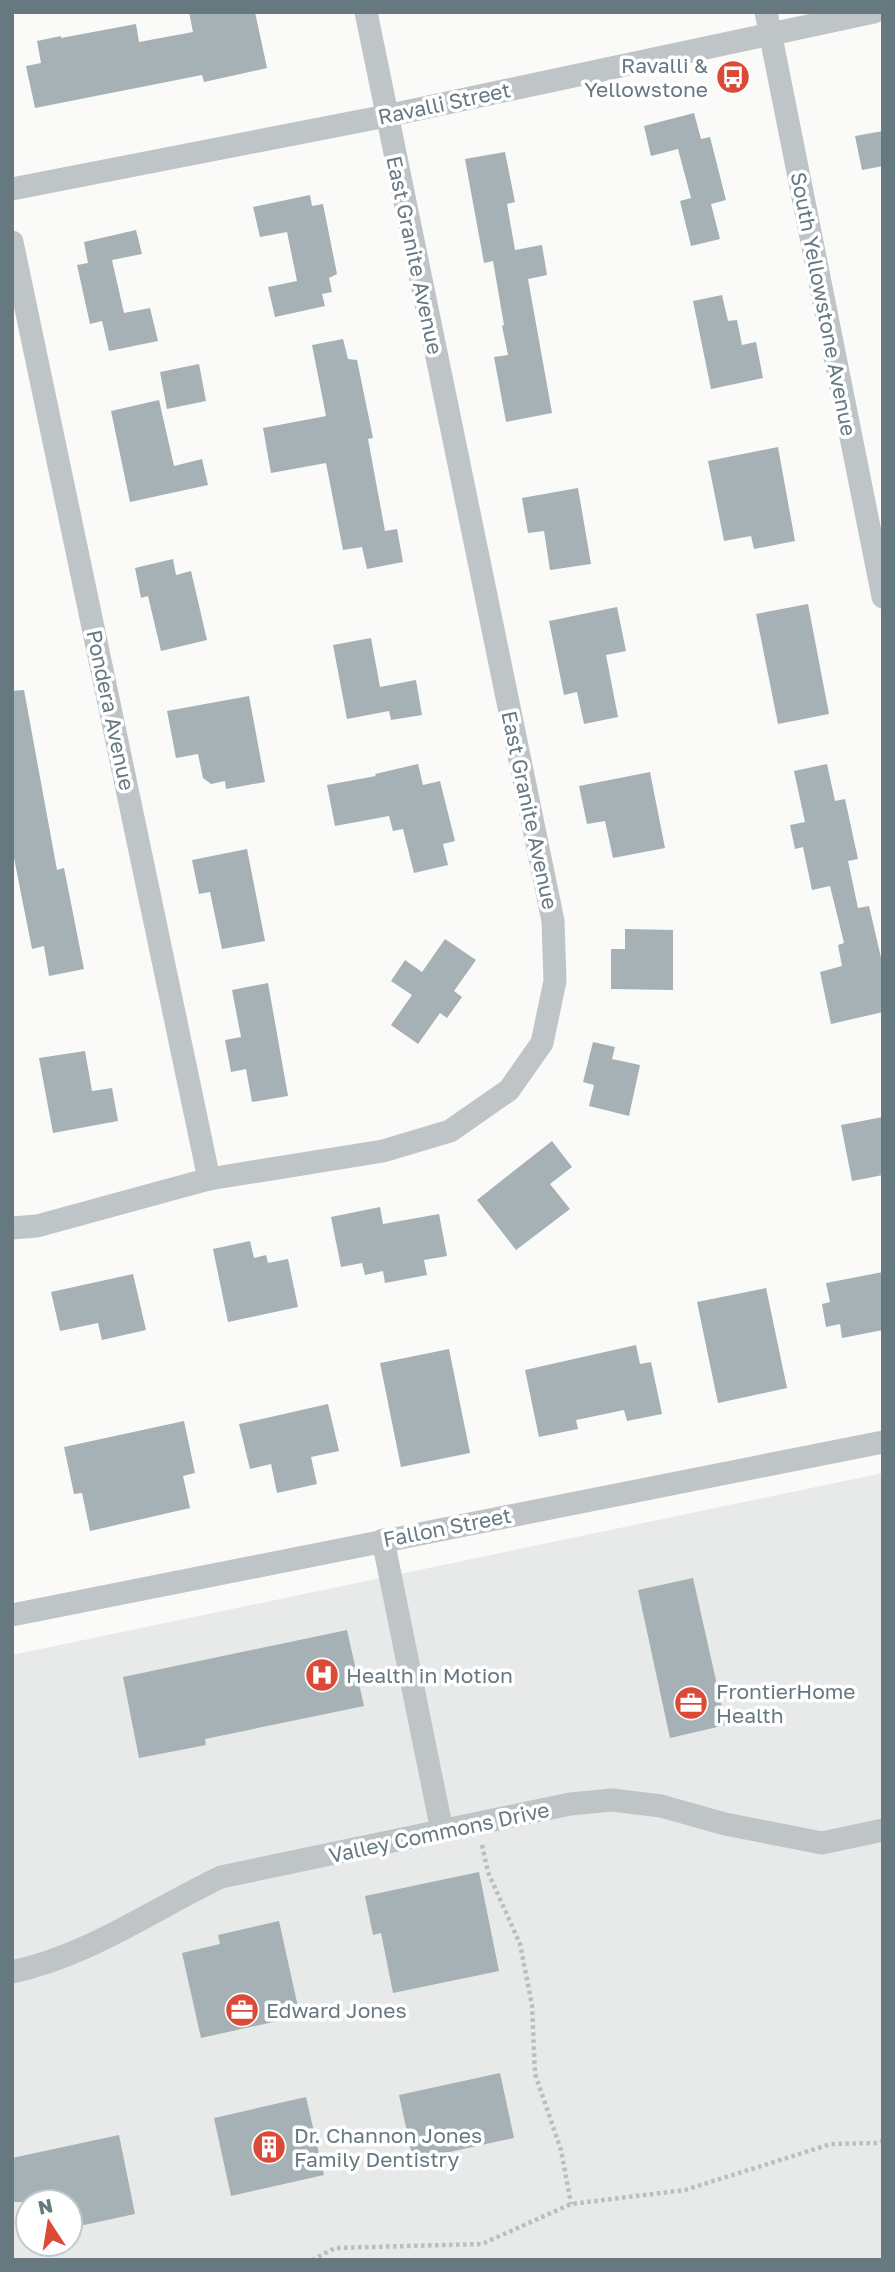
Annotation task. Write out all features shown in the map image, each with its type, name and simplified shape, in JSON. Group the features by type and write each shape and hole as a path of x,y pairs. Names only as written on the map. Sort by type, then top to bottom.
{"street":[{"name":"East Granite Avenue","path":"12,1228 37,1226 209,1179 383,1151 450,1131 509,1090 542,1043 555,981 553,921 366,12"},
{"name":"Ravalli Street","path":"12,189 386,116 768,23 874,12"},
{"name":"South Yellowstone Avenue","path":"768,23 883,597"},
{"name":"Pondera Avenue","path":"12,242 209,1179"},
{"name":"Fallon Street","path":"12,1615 883,1442"},
{"path":"383,1540 442,1831"},
{"name":"Valley Commons Drive","path":"12,1972 84,1950 221,1877 570,1804 612,1800 662,1806 747,1829 822,1843 883,1830"}],"path":[{"path":"476,1824 488,1872 520,1944 532,2005 536,2074 561,2150 571,2204"},
{"path":"312,2260 335,2248 482,2244 571,2204 685,2190 831,2144 883,2141"}],"shaded area":[{"path":"883,1473 883,2260 12,2260 12,1655"}],"building":[{"path":"189,12 255,12 267,68 204,82 202,75 35,108 26,66 41,63 37,41 136,24 139,42 193,32"},
{"path":"694,113 701,139 710,137 726,200 711,204 720,239 691,246 680,201 691,198 678,149 651,156 644,126"},
{"path":"883,131 883,166 862,170 855,136"},
{"path":"505,152 515,202 507,204 515,250 542,245 547,275 528,279 552,413 506,422 494,357 508,355 502,326 504,325 493,261 484,263 465,159"},
{"path":"310,195 312,206 323,204 337,274 329,278 332,292 322,294 325,306 275,317 268,287 297,281 287,232 260,237 253,207"},
{"path":"136,230 142,254 112,260 124,313 150,308 158,341 109,351 102,321 90,324 77,265 88,263 84,242"},
{"path":"722,295 728,321 737,320 742,345 756,342 763,378 711,389 693,301"},
{"path":"343,339 348,359 357,360 373,438 368,439 385,531 397,529 403,562 367,569 362,547 343,550 326,463 271,473 263,428 326,416 312,345"},
{"path":"199,364 206,401 167,409 160,372"},
{"path":"159,400 174,466 202,459 208,485 130,502 111,411"},
{"path":"778,447 795,541 754,549 751,536 724,541 708,461"},
{"path":"578,488 591,564 550,570 544,531 528,533 522,498"},
{"path":"173,559 176,575 191,571 207,640 161,651 148,596 141,598 135,568"},
{"path":"808,604 829,714 778,724 756,614"},
{"path":"617,607 626,651 606,655 618,717 584,724 577,692 564,695 549,621"},
{"path":"371,638 380,687 416,680 422,715 391,720 389,711 347,719 333,645"},
{"path":"24,690 57,870 64,868 84,969 49,976 44,946 32,949 12,848 12,691"},
{"path":"249,696 265,782 226,789 225,781 211,784 203,778 198,754 176,758 167,711"},
{"path":"418,764 423,785 440,781 455,841 443,844 448,865 414,873 403,829 393,831 389,816 335,826 327,785 376,776 375,774"},
{"path":"827,764 835,801 845,799 858,859 848,861 858,908 869,906 883,966 883,1012 831,1024 820,972 842,966 838,945 844,943 830,886 812,890 803,847 795,849 790,825 805,822 794,771"},
{"path":"650,772 665,848 613,858 605,821 587,824 579,786"},
{"path":"247,849 265,941 222,949 210,892 199,894 192,860"},
{"path":"625,929 673,930 673,990 611,989 611,949 625,949"},
{"path":"445,939 476,960 454,991 462,997 447,1018 440,1013 418,1044 391,1025 412,995 391,981 405,960 422,972"},
{"path":"268,983 288,1096 252,1102 246,1069 231,1072 225,1040 241,1037 232,990"},
{"path":"593,1042 615,1047 612,1059 640,1065 629,1116 589,1106 594,1085 583,1082"},
{"path":"85,1051 92,1091 112,1088 118,1121 53,1133 39,1058"},
{"path":"883,1117 883,1175 852,1181 841,1125"},
{"path":"552,1141 572,1167 550,1184 570,1209 516,1250 477,1200"},
{"path":"380,1207 383,1224 439,1214 447,1256 424,1260 427,1275 385,1283 383,1271 365,1275 362,1263 341,1267 331,1217"},
{"path":"250,1241 254,1258 266,1255 268,1263 288,1259 298,1307 228,1322 213,1249"},
{"path":"883,1272 883,1330 842,1338 840,1324 826,1327 822,1304 830,1302 826,1283"},
{"path":"133,1274 146,1330 102,1340 98,1323 60,1331 51,1292"},
{"path":"766,1288 787,1388 718,1403 697,1302"},
{"path":"636,1345 640,1364 651,1362 662,1414 627,1421 624,1410 576,1420 578,1429 539,1437 525,1370"},
{"path":"449,1349 470,1453 401,1467 380,1363"},
{"path":"328,1404 339,1451 311,1457 317,1484 277,1493 271,1464 250,1469 239,1424"},
{"path":"184,1421 195,1473 183,1476 190,1508 90,1531 82,1493 74,1494 64,1447"},
{"path":"693,1578 726,1725 670,1738 638,1590"},
{"path":"347,1630 364,1706 205,1739 206,1745 139,1758 123,1677"},
{"path":"479,1872 499,1971 393,1993 381,1933 373,1935 365,1896"},
{"path":"279,1921 300,2016 201,2038 182,1953 220,1944 218,1935"},
{"path":"500,2073 514,2138 413,2160 399,2095"},
{"name":"Dr. Channon Jones Family Dentistry","path":"306,2097 324,2175 231,2196 214,2118"},
{"path":"119,2135 135,2214 84,2225 84,2188 14,2188 12,2202 12,2158"}],"place":[{"name":"Ravalli & Yellowstone","path":"733,77"},
{"name":"Health in Motion","path":"322,1675"},
{"name":"FrontierHome Health","path":"691,1703"},
{"name":"Edward Jones","path":"242,2010"},
{"name":"Dr. Channon Jones Family Dentistry","path":"269,2147"}]}
